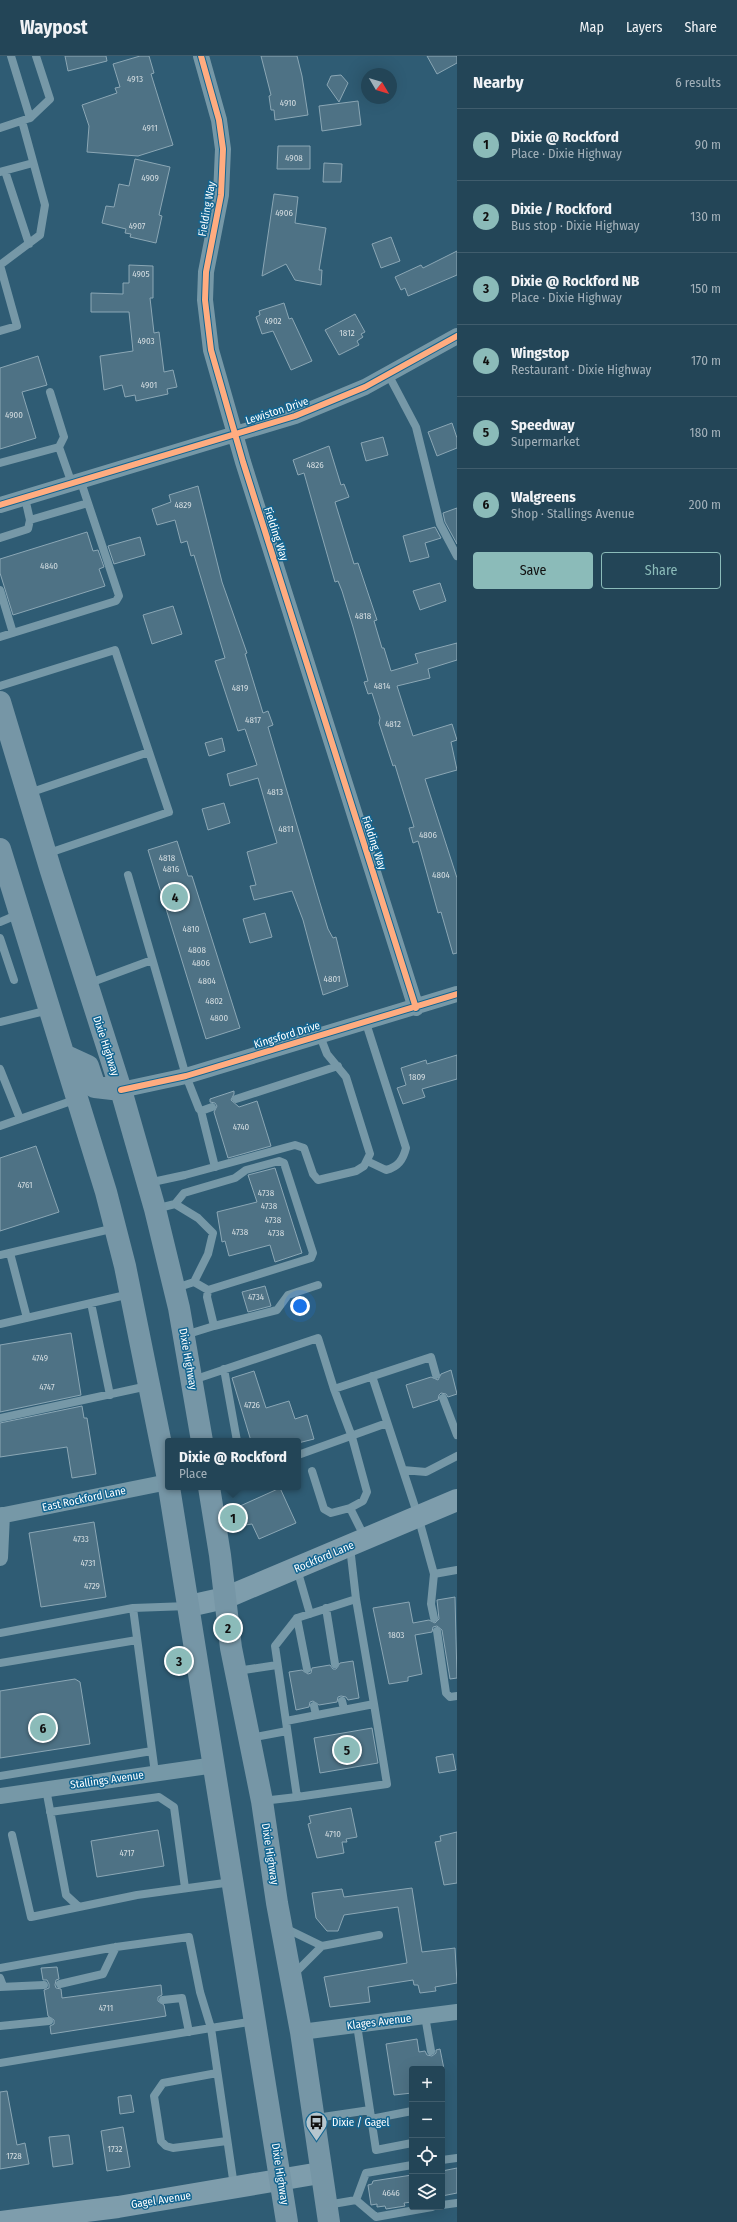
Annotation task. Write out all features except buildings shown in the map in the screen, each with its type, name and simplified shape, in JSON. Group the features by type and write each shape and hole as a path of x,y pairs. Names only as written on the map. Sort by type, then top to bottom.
{"main road":[{"name":"Dixie Highway","path":"0,702 45,854 121,1090 146,1183 165,1207 184,1285 184,1335 202,1438"},
{"path":"0,849 10,893 20,914 116,1227 165,1464"},
{"path":"64,1055 88,1066 96,1087 121,1090"},
{"name":"Dixie Highway","path":"170,1490 287,2222"},
{"name":"Dixie Highway","path":"209,1490 220,1555 224,1598 235,1672 262,1801 281,1926 301,2032 327,2214"}],"street":[{"name":"Fielding Way","path":"201,56 219,120 223,149 221,195 206,272 206,325 219,382 416,1008"},
{"name":"Lewiston Drive","path":"0,505 295,416 331,402 388,374 457,336"},
{"name":"Kingsford Drive","path":"121,1090 186,1076 416,1008 457,994"},
{"name":"East Rockford Lane","path":"1,1516 165,1483"},
{"name":"Rockford Lane","path":"189,1606 224,1598 297,1569 457,1500"},
{"path":"0,1558 1,1516"},
{"name":"Stallings Avenue","path":"0,1796 215,1765"},
{"name":"Klages Avenue","path":"301,2032 457,2012"},
{"name":"Gagel Avenue","path":"0,2222 118,2207 320,2173"}],"lane":[{"path":"11,56 30,118"},
{"path":"0,128 30,118 50,99 36,56"},
{"path":"0,331 18,326 0,265 40,236 45,205 22,121"},
{"path":"30,244 3,171 33,163"},
{"path":"388,374 416,427 440,524 457,556"},
{"path":"0,463 59,447 64,437 50,392"},
{"path":"0,638 116,601 119,596 88,503 59,447"},
{"path":"0,538 28,529 30,520 25,498"},
{"path":"30,520 88,503"},
{"path":"0,590 13,633"},
{"path":"0,686 115,650 170,812 45,854"},
{"path":"27,793 149,752"},
{"path":"128,875 186,1076 201,1111 215,1167"},
{"path":"0,922 20,914"},
{"path":"0,938 14,980"},
{"path":"86,984 152,960"},
{"path":"0,1022 50,1010"},
{"path":"366,1023 406,1148 404,1157 392,1168 386,1170 367,1161"},
{"path":"146,1183 215,1167 295,1145 304,1148 314,1174 318,1180 356,1171 367,1161 370,1154 346,1077 327,1054 320,1036"},
{"path":"236,1099 338,1066"},
{"path":"0,1069 20,1119"},
{"path":"0,1126 77,1099"},
{"path":"201,1111 212,1107"},
{"path":"279,1161 284,1164 313,1253 311,1258 208,1290 184,1285 208,1254 213,1241 213,1233 198,1218 165,1207 184,1192 235,1178 246,1170 279,1161"},
{"path":"0,1255 116,1227"},
{"path":"10,1253 27,1318"},
{"path":"184,1335 214,1326 226,1325 277,1310 288,1295 318,1285"},
{"path":"208,1290 207,1297 214,1326"},
{"path":"0,1324 130,1294"},
{"path":"91,1303 110,1395"},
{"path":"192,1380 318,1338 334,1389 352,1437 367,1492 363,1501 350,1508 331,1513 324,1509 312,1471"},
{"path":"334,1389 431,1357 436,1375"},
{"path":"224,1369 236,1438"},
{"path":"372,1376 418,1516 434,1574 431,1604 434,1618"},
{"path":"0,1418 149,1386"},
{"path":"443,1398 457,1435"},
{"path":"301,1454 352,1437 387,1423"},
{"path":"403,1470 426,1472 457,1456"},
{"path":"262,1801 387,1784 356,1599 358,1542 350,1508"},
{"path":"297,1569 310,1614"},
{"path":"434,1574 457,1570"},
{"path":"297,1797 275,1646 297,1618 356,1599"},
{"path":"0,1633 133,1608 189,1606"},
{"path":"133,1608 155,1773"},
{"path":"326,1608 335,1664"},
{"path":"297,1618 307,1669"},
{"path":"437,1631 446,1693 450,1697 457,1696"},
{"path":"0,1663 137,1640"},
{"path":"235,1672 277,1664"},
{"path":"286,1721 316,1715 343,1705 374,1704"},
{"path":"314,1706 316,1715"},
{"path":"248,1739 287,1731"},
{"path":"0,1776 152,1751"},
{"path":"46,1789 66,1895 78,1907"},
{"path":"50,1812 159,1797 174,1807 185,1888"},
{"path":"12,1835 31,1917 137,1895 233,1882"},
{"path":"281,1926 322,1946"},
{"path":"291,1977 322,1946 379,1935"},
{"path":"0,1968 116,1947 190,1937 200,1992 211,2028 235,2187"},
{"path":"60,1984 103,1974 116,1947"},
{"path":"0,1978 2,1986 44,1985"},
{"path":"163,2000 182,1998 189,2032"},
{"path":"425,2016 431,2050"},
{"path":"0,2026 49,2021"},
{"path":"0,2062 256,2021"},
{"path":"357,2025 376,2150 409,2144"},
{"path":"217,2073 163,2082 154,2096 161,2140 166,2146 172,2148 227,2140"},
{"path":"313,2119 409,2111"},
{"path":"445,2160 457,2158"},
{"path":"327,2214 356,2200 366,2173 409,2166"},
{"path":"356,2200 376,2217 415,2210"},
{"path":"445,2205 457,2203"}],"cycle path":[{"path":"201,56 219,120 223,149 221,195 206,272 205,300 211,350 243,462 416,1008"},
{"path":"0,505 295,416 365,387 457,336"},
{"path":"121,1090 186,1076 457,994"}],"place":[{"name":"Wingstop","path":"175,897"},
{"name":"Dixie @ Rockford","path":"233,1518"},
{"name":"Dixie / Rockford","path":"228,1628"},
{"name":"Dixie @ Rockford NB","path":"179,1661"},
{"name":"Walgreens","path":"43,1728"},
{"name":"Speedway","path":"347,1750"},
{"name":"Dixie / Gagel","path":"316,2142"}]}
